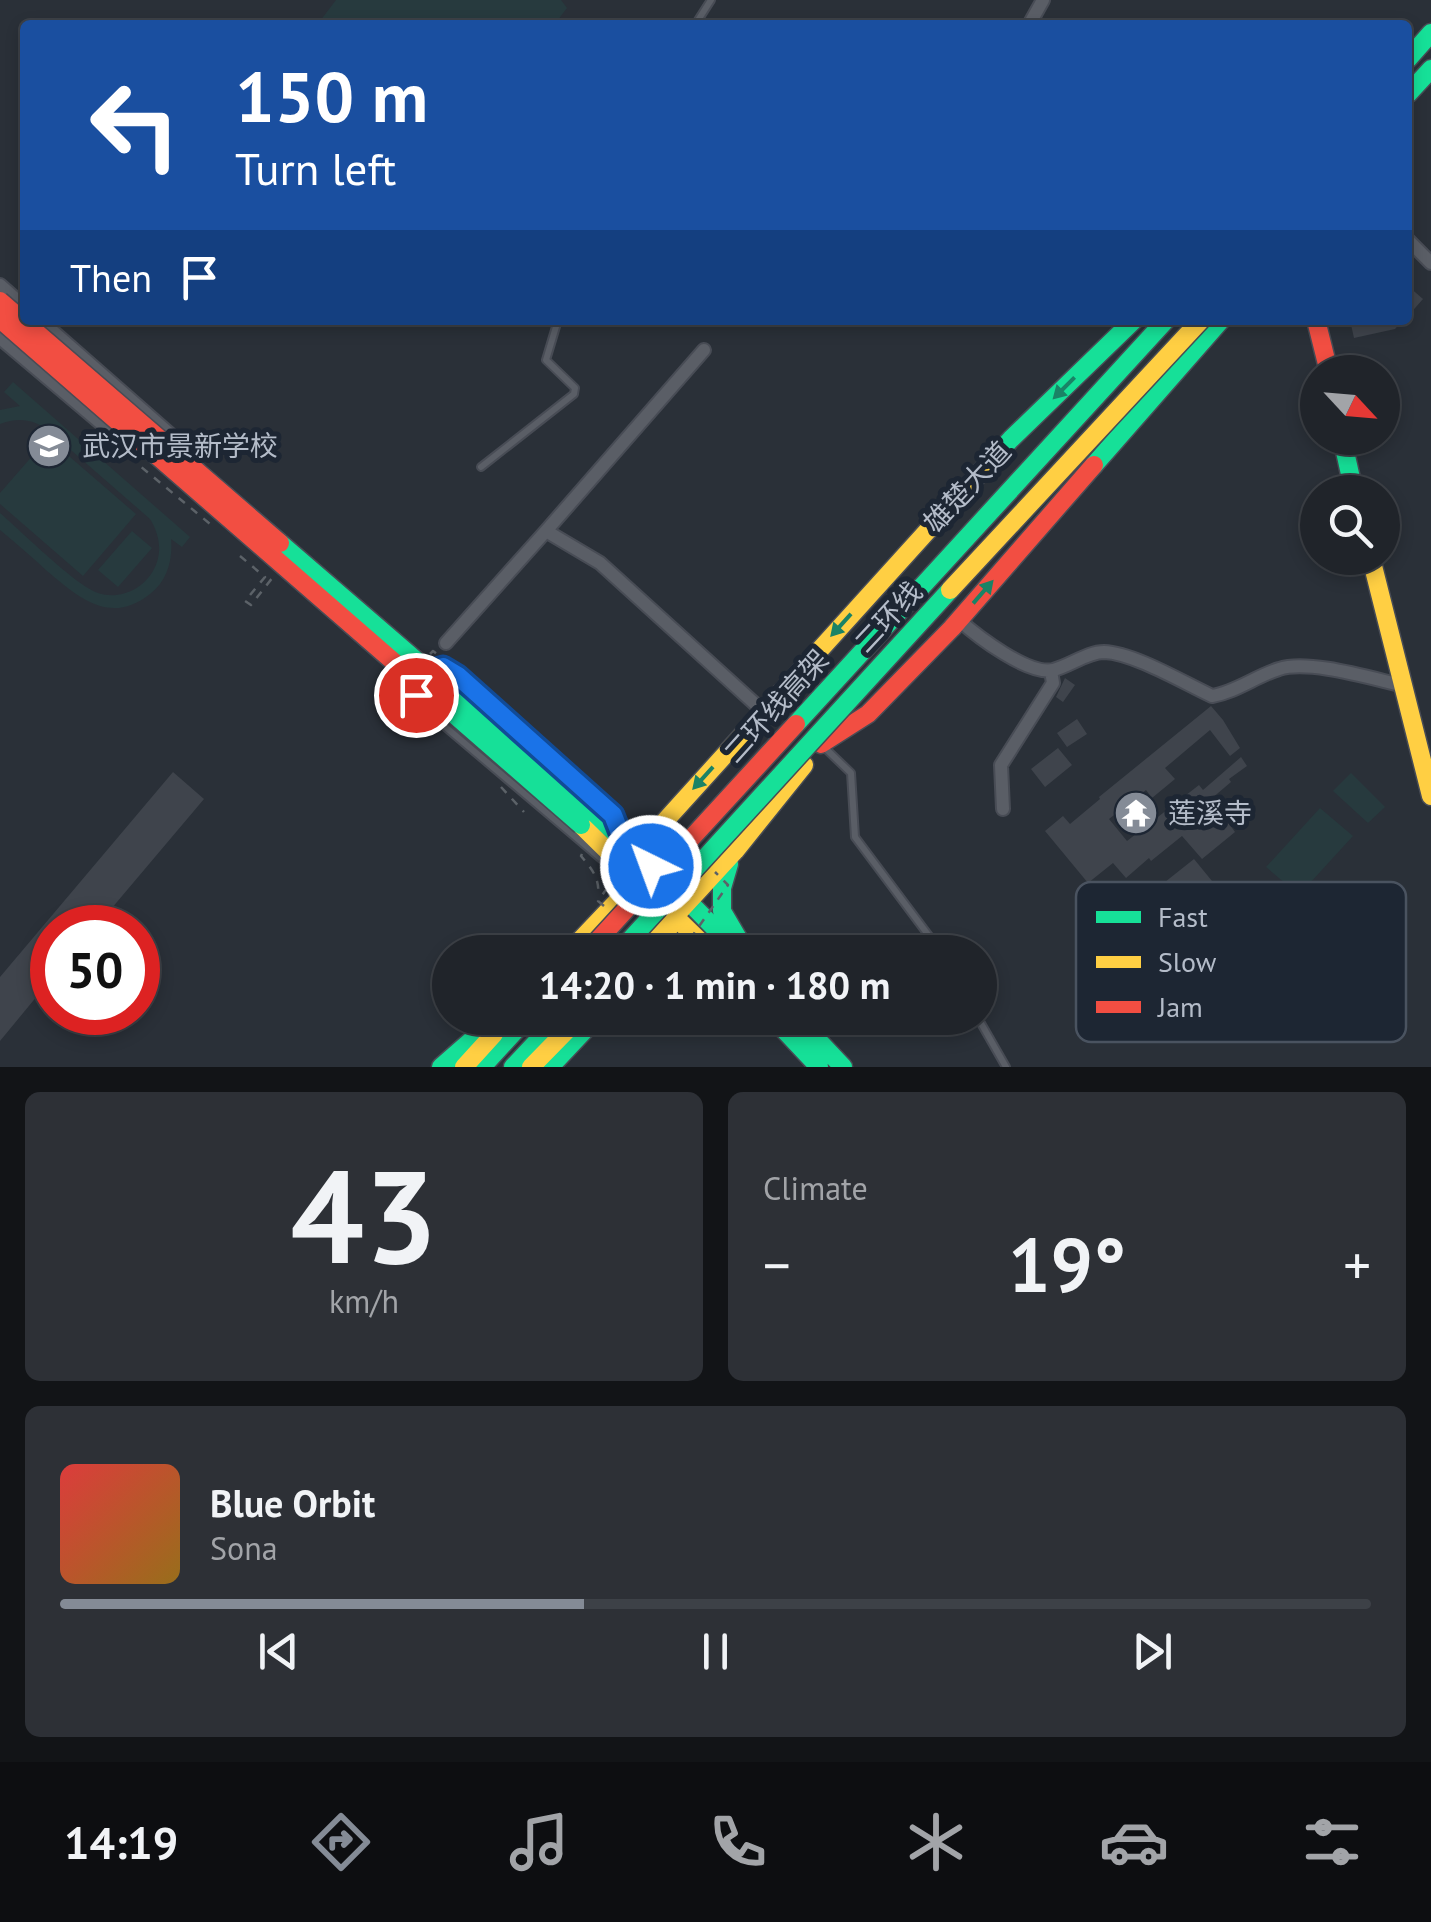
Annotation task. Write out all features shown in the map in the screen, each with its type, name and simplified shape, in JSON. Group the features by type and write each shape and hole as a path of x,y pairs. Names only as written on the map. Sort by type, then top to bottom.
{"main road":[{"path":"1412,51 1431,30"},
{"path":"1412,90 1431,69"},
{"path":"1412,104 1431,84"},
{"path":"0,301 20,319"},
{"path":"0,319 586,819"},
{"path":"27,325 586,819 637,880 694,935"},
{"path":"637,852 657,825 1011,439 1129,325"},
{"name":"雄楚大道","path":"585,935 1157,325"},
{"name":"二环线高架","path":"602,935 1157,325"},
{"path":"659,935 821,744 1199,325"},
{"name":"二环线","path":"634,935 1199,325"},
{"path":"821,744 868,714 959,620 1217,325"},
{"path":"1317,325 1325,355"},
{"path":"1376,575 1431,796"},
{"path":"608,848 637,852 721,935"},
{"path":"734,851 720,904 737,935"},
{"path":"667,935 676,918"},
{"path":"441,1067 478,1035"},
{"path":"464,1067 493,1035"},
{"path":"482,1067 512,1035"},
{"path":"513,1067 543,1035"},
{"path":"530,1067 562,1035"},
{"path":"550,1067 580,1035"},
{"path":"789,1035 819,1067"},
{"path":"813,1035 843,1067"}],"street":[{"path":"1412,244 1431,263"},
{"path":"0,285 20,303"},
{"path":"46,325 196,457"},
{"path":"0,338 116,436 140,407"},
{"path":"446,643 704,350"},
{"path":"546,532 600,563 764,712"},
{"path":"959,620 976,636 1054,679"},
{"path":"1003,809 1002,765 1054,679 1102,652 1127,656 1212,696 1282,667 1297,666 1405,686"}],"lane":[{"path":"1412,78 1431,57"},
{"path":"482,467 574,394 575,388 546,360 556,325"},
{"path":"623,935 1183,325"},
{"path":"608,848 424,708 416,695 420,680 432,669 443,667 458,676 613,815 635,829 657,825"},
{"path":"821,744 850,773 856,836 929,935"},
{"path":"613,815 608,848 618,882 618,899"},
{"path":"988,1035 1006,1067"}],"path":[{"path":"110,442 214,527"},
{"path":"244,552 259,564"},
{"path":"240,556 265,577 245,601 251,605 274,576"},
{"path":"657,825 666,810"},
{"path":"586,862 599,885 598,901"},
{"path":"561,935 570,926"}],"green space":[{"path":"336,0 561,0 567,8 558,20 321,20"},
{"path":"13,382 190,537 182,547 171,539 165,576 156,589 135,603 108,608 83,598 0,530 0,513 76,580 106,595 136,588 148,578 158,558 158,538 150,519 49,431 26,420 0,424 0,410 20,406 4,392"},
{"path":"48,438 136,514 83,576 0,504 0,493"},
{"path":"132,531 152,548 118,587 98,570"},
{"path":"1351,773 1385,807 1368,823 1333,791"},
{"path":"1320,808 1353,836 1311,882 1284,882 1266,867"}],"building":[{"path":"1412,289 1423,299 1412,311"},
{"path":"1351,325 1399,325 1395,329 1354,338"},
{"path":"1065,678 1075,685 1063,702 1056,697"},
{"path":"1211,706 1240,748 1230,756 1210,730 1165,768 1175,779 1152,798 1146,790 1109,819 1127,841 1199,785 1203,790 1241,757 1247,766 1211,799 1235,832 1202,859 1182,836 1126,878 1113,863 1087,882 1045,831 1063,816 1070,824"},
{"path":"1077,719 1087,734 1067,747 1057,733"},
{"path":"1058,748 1072,765 1045,787 1031,769"},
{"path":"173,772 204,799 114,905 61,905"},
{"path":"1194,859 1212,881 1211,882 1165,882"},
{"path":"30,941 30,1005 0,1041 0,977"}],"traffic: fast":[{"path":"1412,54 1431,33"},
{"path":"1412,90 1431,69"},
{"path":"987,465 1129,325"},
{"path":"796,724 1161,325"},
{"path":"1094,465 1217,325"},
{"path":"1346,455 1350,475"},
{"path":"280,543 592,812"},
{"path":"635,935 950,590"},
{"path":"417,682 581,825"},
{"path":"592,812 721,935"},
{"path":"729,864 722,888 722,911 736,935"},
{"path":"441,1067 478,1035"},
{"path":"482,1067 511,1035"},
{"path":"513,1067 543,1035"},
{"path":"550,1067 580,1035"},
{"path":"789,1035 819,1067"},
{"path":"813,1035 843,1067"}],"traffic: slow":[{"path":"950,590 1196,325"},
{"path":"637,852 987,465"},
{"path":"1375,575 1431,796"},
{"path":"658,935 735,851 804,765"},
{"path":"581,825 694,935"},
{"path":"585,935 626,892"},
{"path":"665,935 675,918"},
{"path":"464,1067 493,1035"},
{"path":"531,1067 562,1035"}],"traffic: jam":[{"path":"0,301 20,318"},
{"path":"0,319 417,682"},
{"path":"28,325 280,543"},
{"path":"1317,325 1325,355"},
{"path":"821,744 868,714 952,628 1094,465"},
{"path":"603,935 796,724"}],"place":[{"name":"武汉市景新学校","path":"49,446"},
{"name":"莲溪寺","path":"1136,813"}],"route":[{"path":"416,695 420,680 432,669 443,667 458,676 613,815 622,838 651,866"}]}
